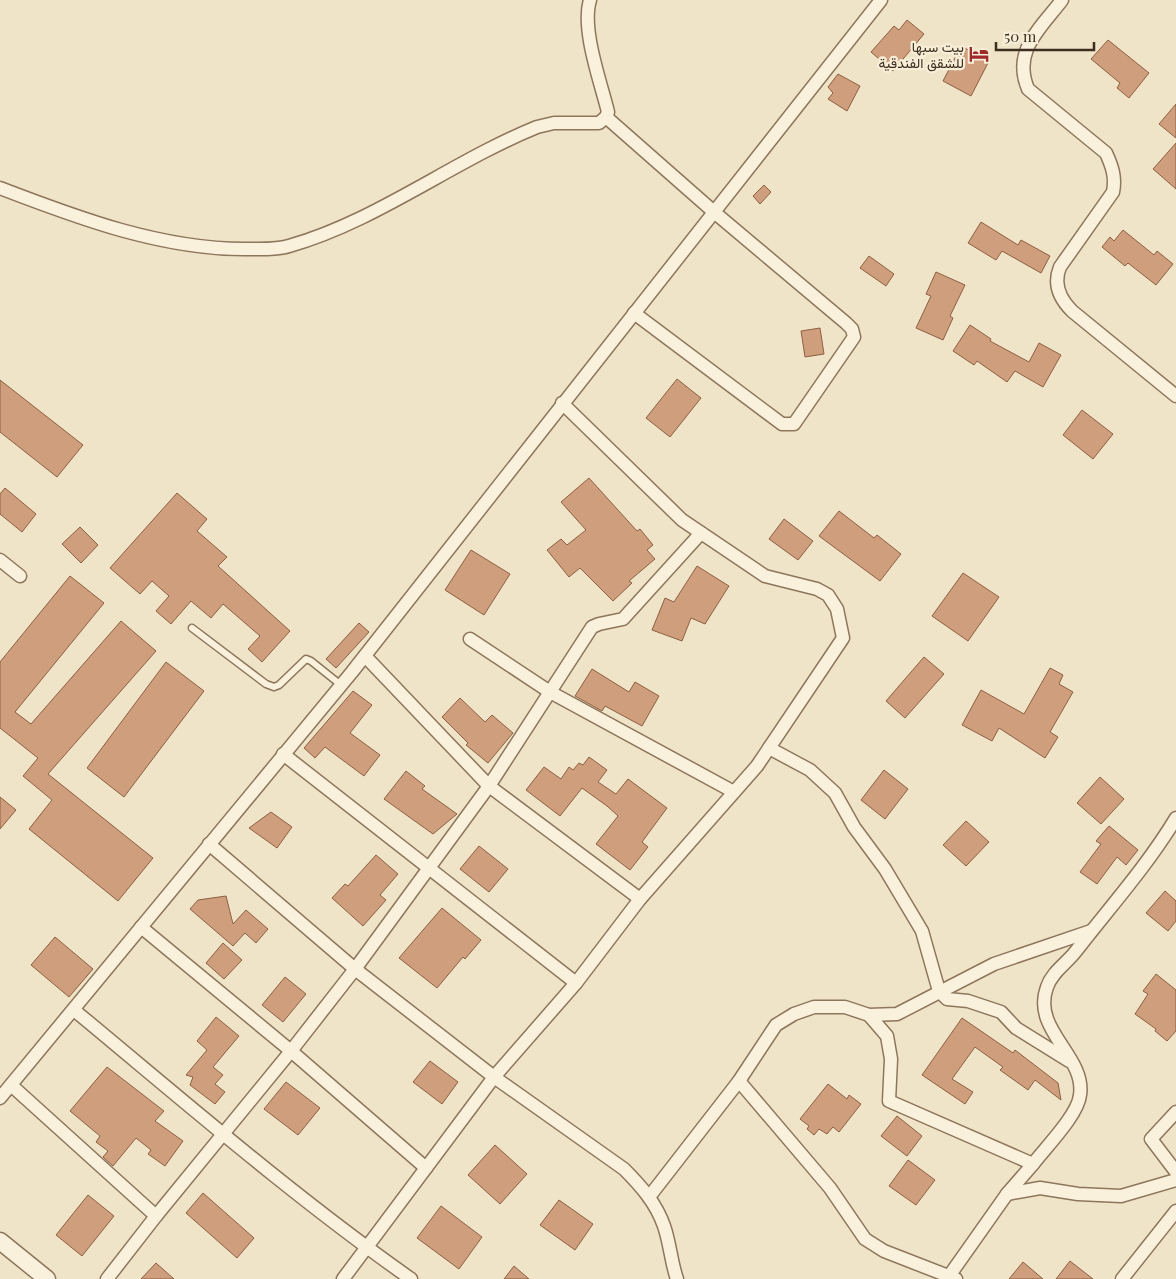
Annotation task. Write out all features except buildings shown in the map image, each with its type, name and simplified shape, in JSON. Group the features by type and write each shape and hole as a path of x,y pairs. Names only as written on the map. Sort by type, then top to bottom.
{"street":[{"path":"0,188 99,223 169,241 225,250 288,247 357,219 537,126 554,123 599,122 606,117 608,112 590,36 588,18 590,0"},
{"path":"0,1098 341,685 881,0"},
{"path":"1062,0 1024,53 1024,77 1028,89 1106,153 1112,167 1115,183 1113,192 1060,267 1056,277 1058,290 1063,302 1072,311 1176,396"},
{"path":"606,117 852,329 854,337 794,424 782,424 774,420 634,313"},
{"path":"343,1279 494,1077 576,983 640,899 734,792 769,748 843,638 837,609 828,596 817,589 765,576 682,520 562,403"},
{"path":"108,1279 156,1216 291,1052 355,969 490,786 592,627 623,619 701,533"},
{"path":"0,560 20,576"},
{"path":"470,639 550,692 734,792"},
{"path":"364,656 490,786 640,899"},
{"path":"769,748 810,770 835,792 854,827 885,869 922,931 939,992 947,998 968,1001 1002,1012 1016,1028 1072,1062"},
{"path":"283,754 576,983"},
{"path":"739,1081 830,1188 865,1239 884,1251 951,1278 1007,1194 1034,1164 1075,1110 1080,1095 1079,1081 1072,1062 1046,1019 1047,987 1055,974 1144,866 1176,818"},
{"path":"209,844 355,969 494,1077 624,1169 649,1197 664,1226 677,1279"},
{"path":"141,927 426,1168"},
{"path":"649,1197 739,1081 776,1025 794,1014 814,1007 845,1008 869,1015 896,1014 994,964 1092,931"},
{"path":"74,1010 223,1134 366,1248 410,1279"},
{"path":"869,1015 887,1036 890,1059 890,1101 1034,1164"},
{"path":"10,1086 156,1216"},
{"path":"1151,1139 1176,1112"},
{"path":"1151,1139 1176,1165"},
{"path":"1151,1139 1176,1172"},
{"path":"1007,1194 1040,1188 1078,1194 1121,1196 1176,1180"},
{"path":"1122,1279 1176,1211"},
{"path":"0,1241 48,1279"}],"lane":[{"path":"192,628 266,684 274,687 279,685 306,659 341,685"}],"place":[{"name":"بيت سبها للشقق الفندقية","path":"979,54"}]}
